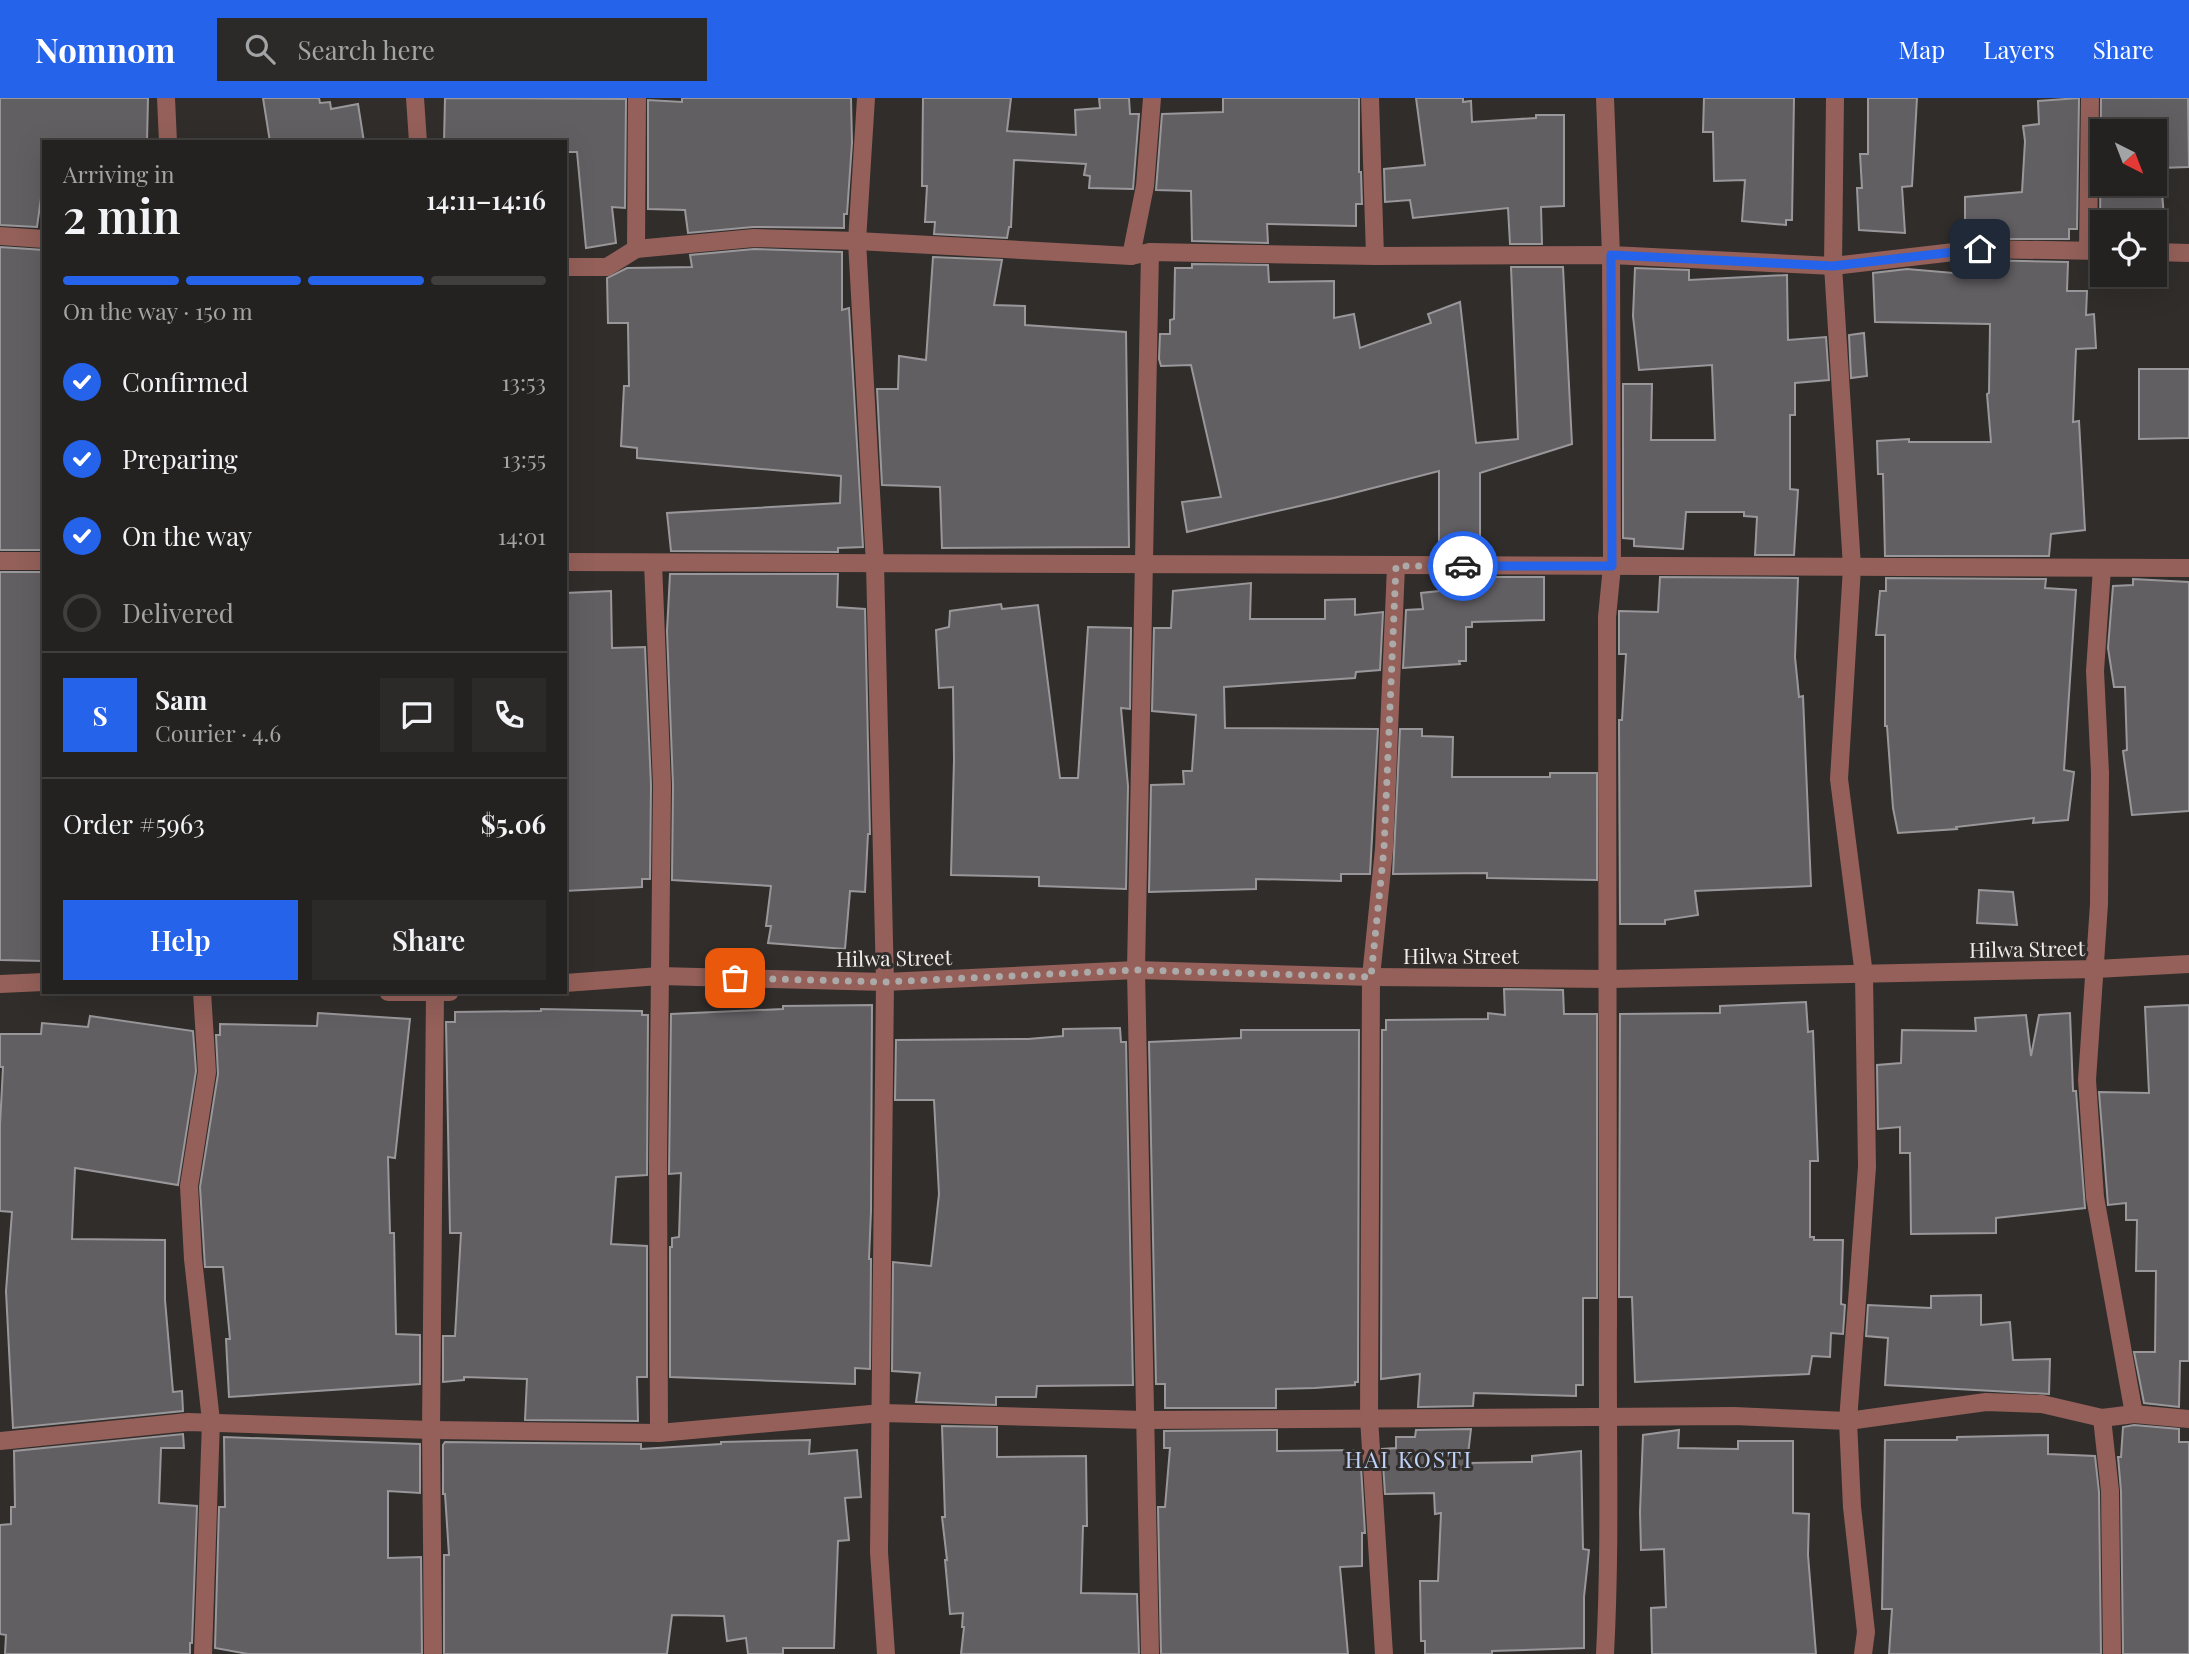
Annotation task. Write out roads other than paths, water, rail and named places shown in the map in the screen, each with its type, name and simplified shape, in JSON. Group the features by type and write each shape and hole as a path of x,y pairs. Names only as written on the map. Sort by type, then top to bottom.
{"street":[{"path":"166,98 168,140"},
{"path":"415,98 418,140"},
{"path":"636,249 637,98"},
{"path":"866,98 857,241 874,564 885,982 879,1552 886,1654"},
{"path":"1131,256 1145,186 1152,98"},
{"path":"1370,98 1375,256"},
{"path":"1605,98 1611,255 1612,566 1607,617 1609,1565 1605,1654"},
{"path":"1835,98 1833,266 1852,567 1839,779 1864,975 1867,1167 1848,1421 1852,1507 1866,1632 1863,1654"},
{"path":"2090,98 2094,210"},
{"path":"0,236 42,239"},
{"path":"567,267 607,267 636,249 754,238 1131,256 1150,252 1375,256 1611,255 1833,266 1980,249 2090,251"},
{"path":"1150,252 1136,970 1150,1654"},
{"path":"2167,252 2189,253"},
{"path":"0,561 42,561"},
{"path":"567,562 2189,568"},
{"path":"653,563 662,785 663,911 660,976 659,1433"},
{"path":"1384,1654 1369,1418 1371,977 1384,849 1396,566"},
{"path":"2102,568 2095,671 2100,772 2099,904 2088,1080 2095,1197 2134,1414"},
{"name":"Hilwa Street","path":"567,983 660,976 885,982 1136,970 1371,977 1609,979 2096,970 2189,964"},
{"path":"0,984 42,982"},
{"path":"202,994 207,1072 189,1185 193,1259 211,1421 203,1654"},
{"path":"433,1654 431,1430 440,994"},
{"path":"0,1441 211,1421 431,1430 659,1433 882,1413 1145,1420 1734,1416 1848,1421 1986,1402 2042,1404 2102,1418 2134,1414 2189,1419"},
{"path":"2102,1418 2110,1491 2112,1654"}],"district":[{"name":"HAI KOSTI","path":"1409,1458"}]}
